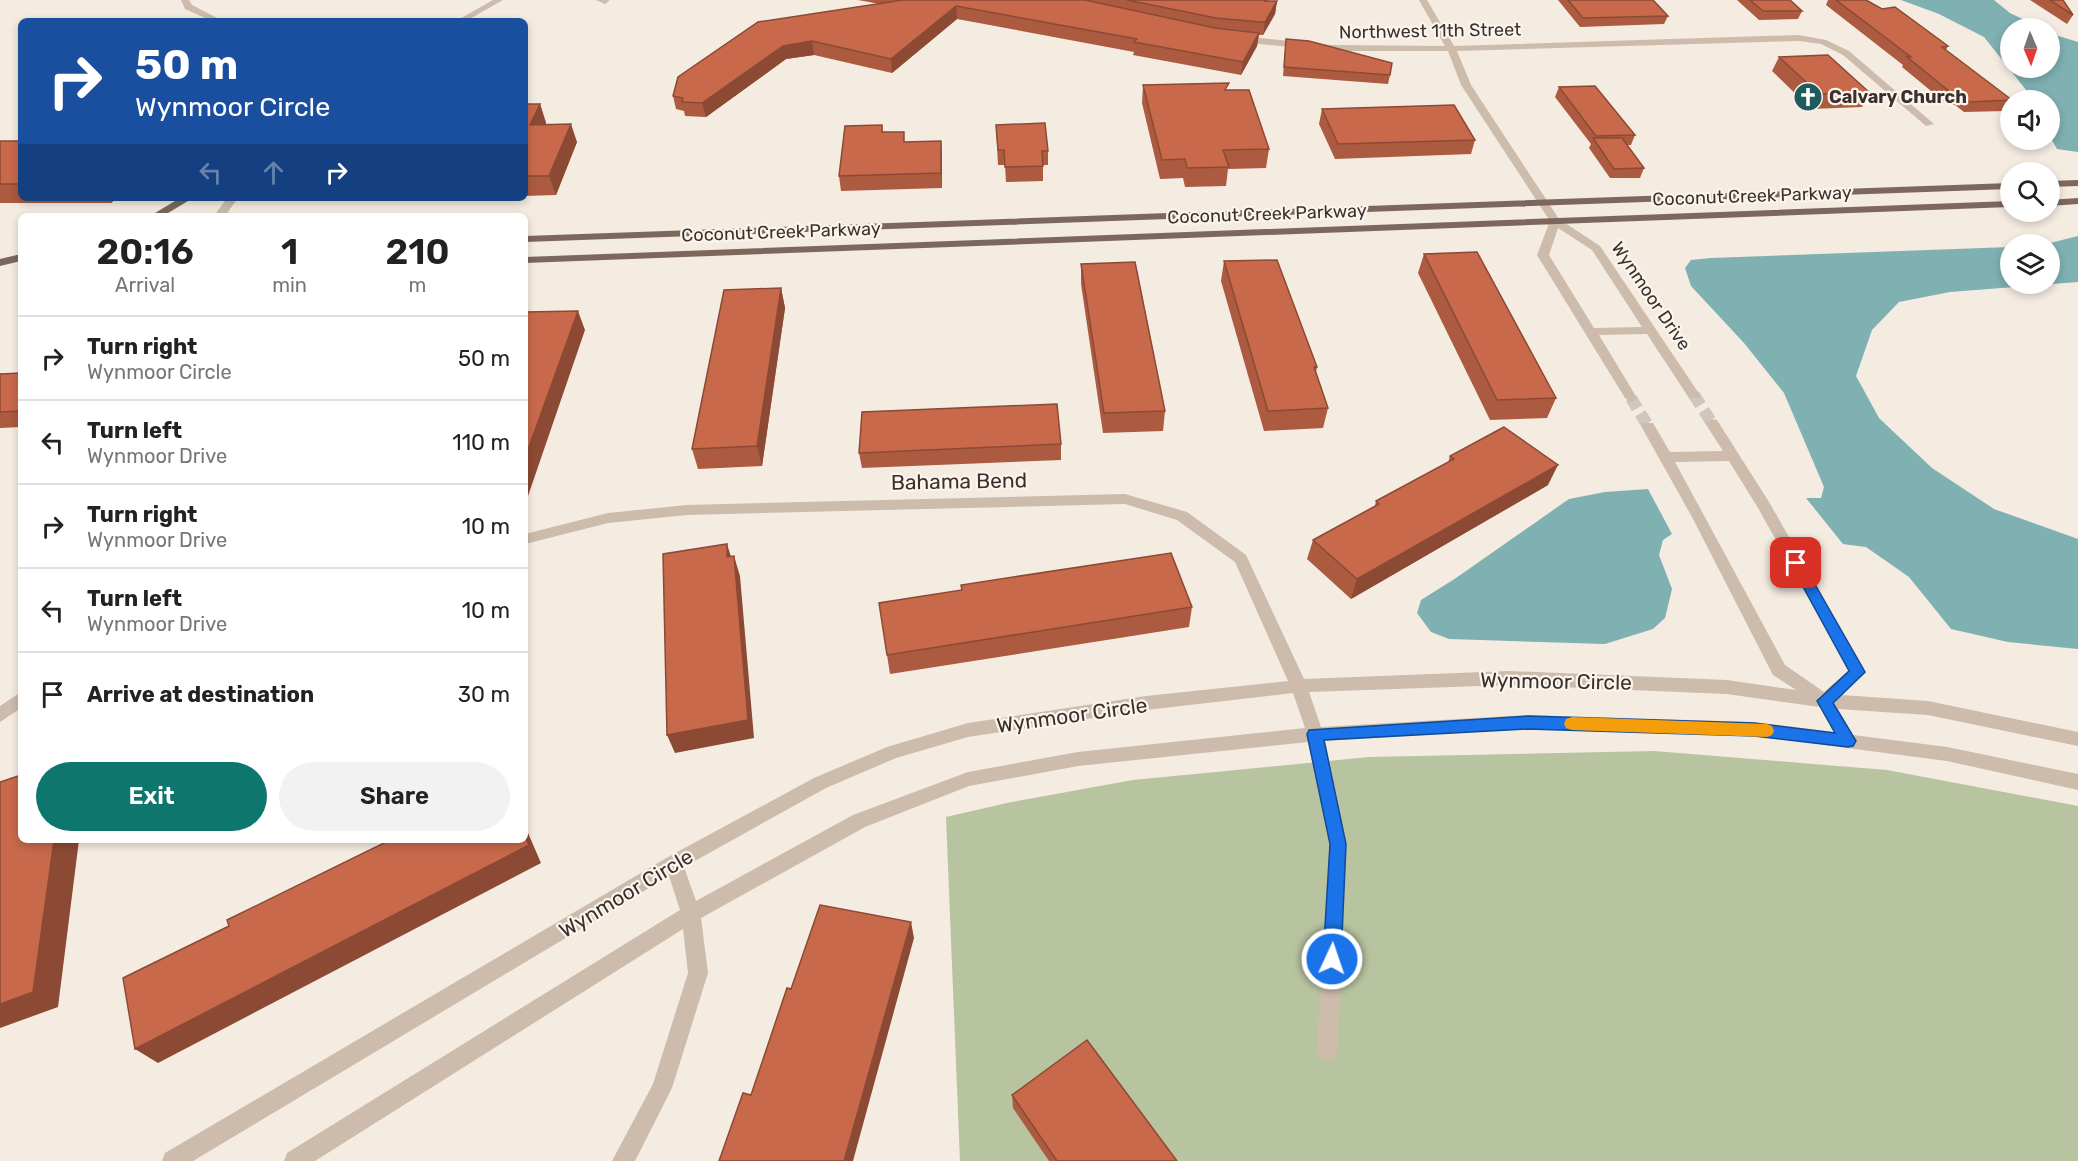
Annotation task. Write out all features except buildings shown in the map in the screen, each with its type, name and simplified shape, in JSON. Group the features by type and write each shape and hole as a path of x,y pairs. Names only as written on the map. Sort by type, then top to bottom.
{"main road":[{"path":"2060,184 2078,183"},
{"name":"Coconut Creek Parkway","path":"528,239 2000,186"},
{"path":"160,213 182,201"},
{"path":"2060,202 2078,201"},
{"name":"Coconut Creek Parkway","path":"528,260 2000,204"},
{"path":"673,254 718,243 926,235 964,224"},
{"path":"0,264 18,258"},
{"path":"0,264 18,266"}],"street":[{"path":"185,0 188,7 212,18"},
{"path":"466,18 499,0"},
{"path":"1424,3 1451,48 1466,85 1555,221 1543,255 1631,398"},
{"name":"Northwest 11th Street","path":"1224,37 1330,48 1451,48 1798,38 1823,42 1846,53 1929,124"},
{"path":"221,213 231,201"},
{"name":"Wynmoor Drive","path":"1555,221 1596,248 1694,395"},
{"path":"1591,332 1651,330"},
{"path":"1712,423 1764,506 1857,672 1825,701"},
{"path":"1647,426 1699,516 1779,670 1825,701 1848,741"},
{"path":"1665,457 1732,456"},
{"name":"Bahama Bend","path":"528,538 608,518 687,510 1125,499 1182,516 1241,559 1299,686 1315,734 1338,844 1327,1051"},
{"name":"Wynmoor Circle","path":"173,1161 674,863 820,783 893,752 968,730 1146,703 1299,686 1509,678 1726,687 1825,701 1928,708 2078,739"},
{"path":"0,715 18,701"},
{"name":"Wynmoor Circle","path":"295,1161 691,914 859,821 968,779 1078,759 1315,734 1528,722 1754,729 1947,754 2078,782"},
{"path":"623,1161 663,1089 698,973 691,914 674,863"}],"green space":[{"path":"1654,751 1887,770 2078,806 2078,1161 960,1161 946,817 1007,803 1133,780 1369,757"}],"water":[{"path":"1901,0 1994,0 2020,18 2000,18 2000,57 1984,37 1939,14"},
{"path":"2060,36 2078,42 2078,152 2060,149 2060,90 2026,90 2017,78 2060,78"},
{"path":"2078,236 2078,282 2060,283 2060,240"},
{"path":"2000,247 2000,288 1950,292 1899,302 1872,330 1856,376 1879,418 1932,468 1994,509 2078,539 2078,649 2008,642 1951,629 1909,577 1866,547 1843,544 1806,498 1821,498 1824,487 1784,393 1744,343 1691,286 1685,268 1691,260"},
{"path":"1648,489 1672,534 1663,540 1659,555 1672,589 1665,618 1653,629 1605,644 1449,639 1431,632 1417,613 1421,600 1569,499 1605,492"}],"tunnel":[{"path":"1694,395 1712,423"},
{"path":"1631,398 1648,426"}],"slow traffic":[{"path":"1572,724 1767,731"}],"place":[{"name":"Calvary Church","path":"1808,97"}],"route":[{"path":"1332,959 1338,844 1315,734 1528,722 1754,729 1848,741 1825,701 1857,672 1796,563"}]}
